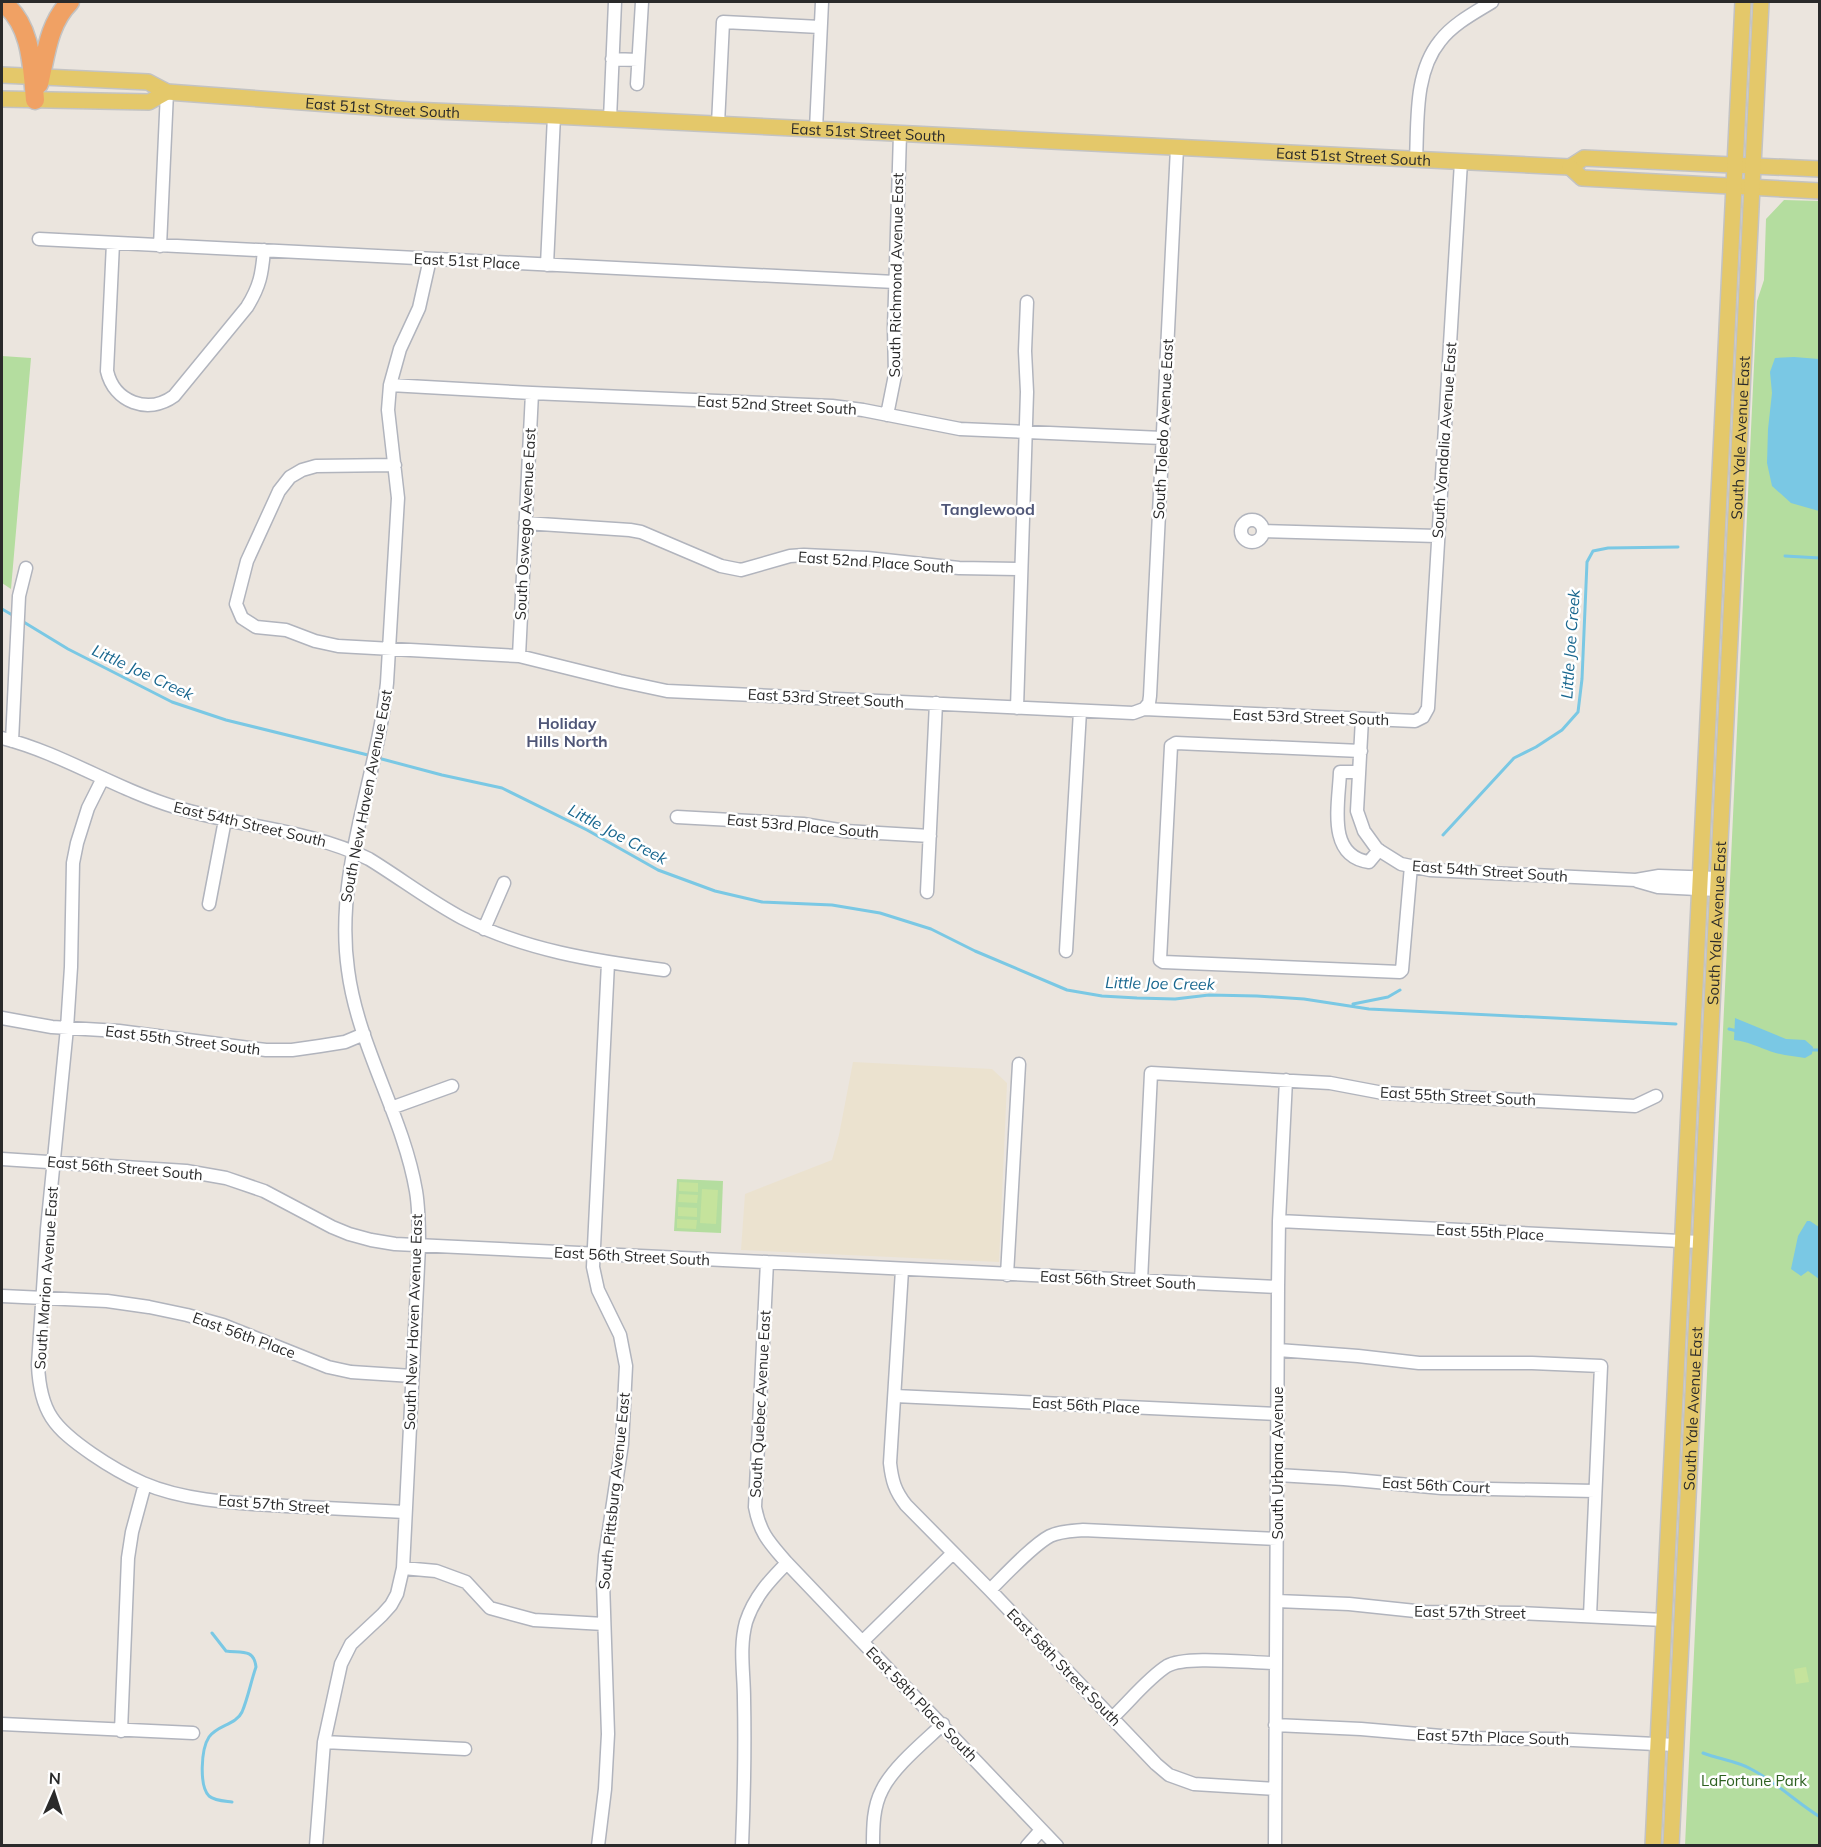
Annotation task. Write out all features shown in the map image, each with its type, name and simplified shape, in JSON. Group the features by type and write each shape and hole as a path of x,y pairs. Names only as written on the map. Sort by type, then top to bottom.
{"highway":[{"path":"2,2 8,7 25,33 37,76"},
{"path":"35,100 37,76 51,31 70,2"}],"main road":[{"name":"South Yale Avenue East","path":"1653,1845 1743,2"},
{"name":"South Yale Avenue East","path":"1671,1845 1761,2"},
{"name":"East 51st Street South","path":"2,75 148,82 167,92 417,111 1570,167 1584,158 1820,168"},
{"name":"East 51st Street South","path":"2,99 149,102 167,92"},
{"name":"East 51st Street South","path":"1570,167 1582,178 1820,191"}],"street":[{"path":"610,119 615,2"},
{"path":"637,84 642,2"},
{"path":"816,129 822,2"},
{"path":"1416,160 1421,85 1429,59 1439,42 1455,26 1492,2"},
{"path":"718,124 723,22 820,27"},
{"path":"612,58 638,60"},
{"path":"160,246 167,92"},
{"path":"547,265 554,116"},
{"name":"South Richmond Avenue East","path":"888,415 895,375 894,328 900,134"},
{"name":"South Toledo Avenue East","path":"1144,709 1149,703 1150,696 1177,148"},
{"name":"South Vandalia Avenue East","path":"1423,717 1428,708 1461,162"},
{"name":"East 51st Place","path":"39,239 896,282"},
{"path":"113,243 107,370 112,385 121,396 148,406 166,402 174,396 246,307 260,282 264,250"},
{"name":"South New Haven Avenue East","path":"316,1845 324,1742 338,1674 345,1654 361,1634 391,1605 397,1594 403,1568 419,1246 416,1191 405,1145 353,998 345,940 345,907 354,851 386,700 398,507 388,410 390,385 400,349 419,308 430,259"},
{"path":"1017,708 1027,392 1025,351 1027,302"},
{"name":"East 52nd Street South","path":"390,385 810,405 863,410 960,429 1162,438"},
{"name":"South Oswego Avenue East","path":"519,656 532,393"},
{"name":"East 53rd Street South","path":"395,465 316,466 290,477 279,491 247,561 237,597 236,604 239,614 256,627 286,630 332,644 519,656 667,691 1133,713 1144,709 1415,721 1423,717"},
{"name":"East 52nd Place South","path":"525,524 640,532 721,566 741,570 790,556 804,555 867,558 958,568 1021,569"},
{"path":"1263,531 1437,536"},
{"path":"7,739 19,596 26,568"},
{"path":"927,892 936,703"},
{"path":"1066,951 1080,711"},
{"name":"East 54th Street South","path":"1362,719 1357,811 1364,831 1379,850 1401,864 1430,870 1636,880 1659,876 1718,884"},
{"name":"East 54th Street South","path":"7,739 60,757 142,796 174,807 305,836 354,851 460,917 484,929 527,945 608,963 664,970"},
{"path":"1361,751 1176,743 1171,746 1160,960 1163,962 1400,972 1411,866"},
{"path":"1359,772 1340,772 1338,825 1340,840 1358,860 1369,862 1379,850"},
{"name":"South Marion Avenue East","path":"104,778 88,808 73,863 68,1028 47,1229 38,1365 39,1385 46,1408 61,1430 106,1464 144,1484"},
{"name":"East 53rd Place South","path":"676,817 803,824 845,831 930,836"},
{"path":"209,904 225,820"},
{"path":"484,929 504,883"},
{"name":"South Pittsburg Avenue East","path":"598,1845 605,1789 608,1734 604,1624 605,1556 622,1444 626,1366 620,1335 595,1281 592,1254 608,963"},
{"name":"East 55th Street South","path":"2,1018 23,1023 161,1036 266,1050 320,1047 364,1034"},
{"path":"1007,1275 1019,1064"},
{"name":"East 55th Street South","path":"1141,1281 1151,1073 1330,1083 1383,1093 1635,1106 1656,1096"},
{"name":"South Urbana Avenue","path":"1275,1845 1278,1287 1286,1080"},
{"path":"391,1108 452,1086"},
{"name":"East 56th Street South","path":"2,1159 186,1171 226,1178 264,1191 349,1234 371,1240 419,1246 1278,1287"},
{"name":"East 55th Place","path":"1279,1221 1700,1242"},
{"name":"South Quebec Avenue East","path":"767,1262 755,1507 765,1539 787,1563"},
{"path":"895,1396 902,1270"},
{"name":"East 56th Place","path":"2,1296 107,1301 187,1315 223,1325 328,1367 351,1372 412,1376"},
{"path":"1278,1350 1419,1363 1532,1363 1601,1366 1590,1616"},
{"name":"East 56th Place","path":"895,1396 1278,1414"},
{"name":"East 58th Street South","path":"895,1396 891,1478 896,1491 906,1505 1169,1775 1180,1780 1210,1786 1275,1790"},
{"name":"East 56th Court","path":"1278,1475 1442,1488 1595,1491"},
{"path":"121,1731 128,1558 144,1484"},
{"name":"East 57th Street","path":"144,1484 214,1501 405,1512"},
{"path":"990,1590 1038,1544 1050,1536 1062,1533 1083,1530 1277,1539"},
{"path":"863,1641 953,1553"},
{"path":"742,1845 743,1638 754,1602 766,1584 787,1563"},
{"name":"East 58th Place South","path":"787,1563 1057,1845"},
{"path":"403,1568 436,1571 466,1582 490,1608 534,1620 604,1624"},
{"name":"East 57th Street","path":"1277,1600 1349,1604 1425,1612 1519,1612 1664,1620"},
{"path":"1112,1718 1169,1665 1181,1661 1275,1663"},
{"path":"2,1724 193,1733"},
{"path":"873,1845 874,1820 882,1790 897,1769 943,1724"},
{"name":"East 57th Place South","path":"1275,1725 1361,1729 1464,1738 1676,1744"},
{"path":"324,1742 465,1749"},
{"path":"1027,1845 1041,1830"}],"shaded area":[{"path":"853,1062 992,1069 1007,1083 999,1262 741,1250 745,1194 832,1160"}],"green space":[{"name":"LaFortune Park","path":"1784,200 1819,201 1819,1845 1685,1846 1757,301 1764,280 1766,219"},
{"path":"2,356 31,358 11,589 2,583"},
{"path":"677,1179 723,1181 721,1233 674,1231"},
{"path":"679,1182 698,1183 698,1192 679,1191"},
{"path":"702,1189 718,1190 716,1224 700,1223"},
{"path":"679,1194 698,1195 697,1203 678,1202"},
{"path":"678,1207 697,1208 697,1217 678,1216"},
{"path":"677,1219 697,1220 696,1229 677,1228"},
{"path":"1806,1667 1809,1682 1796,1684 1794,1669"}],"water":[{"path":"1775,358 1819,359 1819,511 1791,503 1772,486 1767,463 1772,393 1770,372"},
{"path":"1735,1018 1786,1039 1805,1040 1813,1047 1812,1054 1805,1058 1786,1055 1734,1040"},
{"path":"1807,1221 1819,1227 1819,1279 1808,1271 1801,1276 1791,1269 1798,1236"}],"waterway":[{"name":"Little Joe Creek","path":"1443,835 1514,758 1562,730 1578,712 1582,679 1587,562 1593,551 1608,548 1678,547"},
{"name":"Little Joe Creek","path":"1785,556 1820,558"},
{"name":"Little Joe Creek","path":"2,609 14,616"},
{"name":"Little Joe Creek","path":"22,621 68,649 172,702 226,720 372,756"},
{"name":"Little Joe Creek","path":"378,758 502,788 587,830 658,870 715,891 762,902 832,905 880,913 931,929 975,951 1067,990 1102,996 1137,998 1257,996 1304,999 1369,1009 1676,1024"},
{"name":"Little Joe Creek","path":"1353,1004 1388,997 1400,990"},
{"name":"Little Joe Creek","path":"1729,1029 1737,1031"},
{"name":"Little Joe Creek","path":"1809,1050 1820,1050"},
{"path":"212,1633 226,1651 249,1654 255,1661 256,1667 242,1712 235,1720 212,1733 204,1750 202,1776 206,1791 214,1799 232,1802"},
{"path":"1703,1753 1751,1769 1820,1817"}],"district":[{"name":"Tanglewood","path":"988,509"},
{"name":"Holiday Hills North","path":"567,732"}]}
